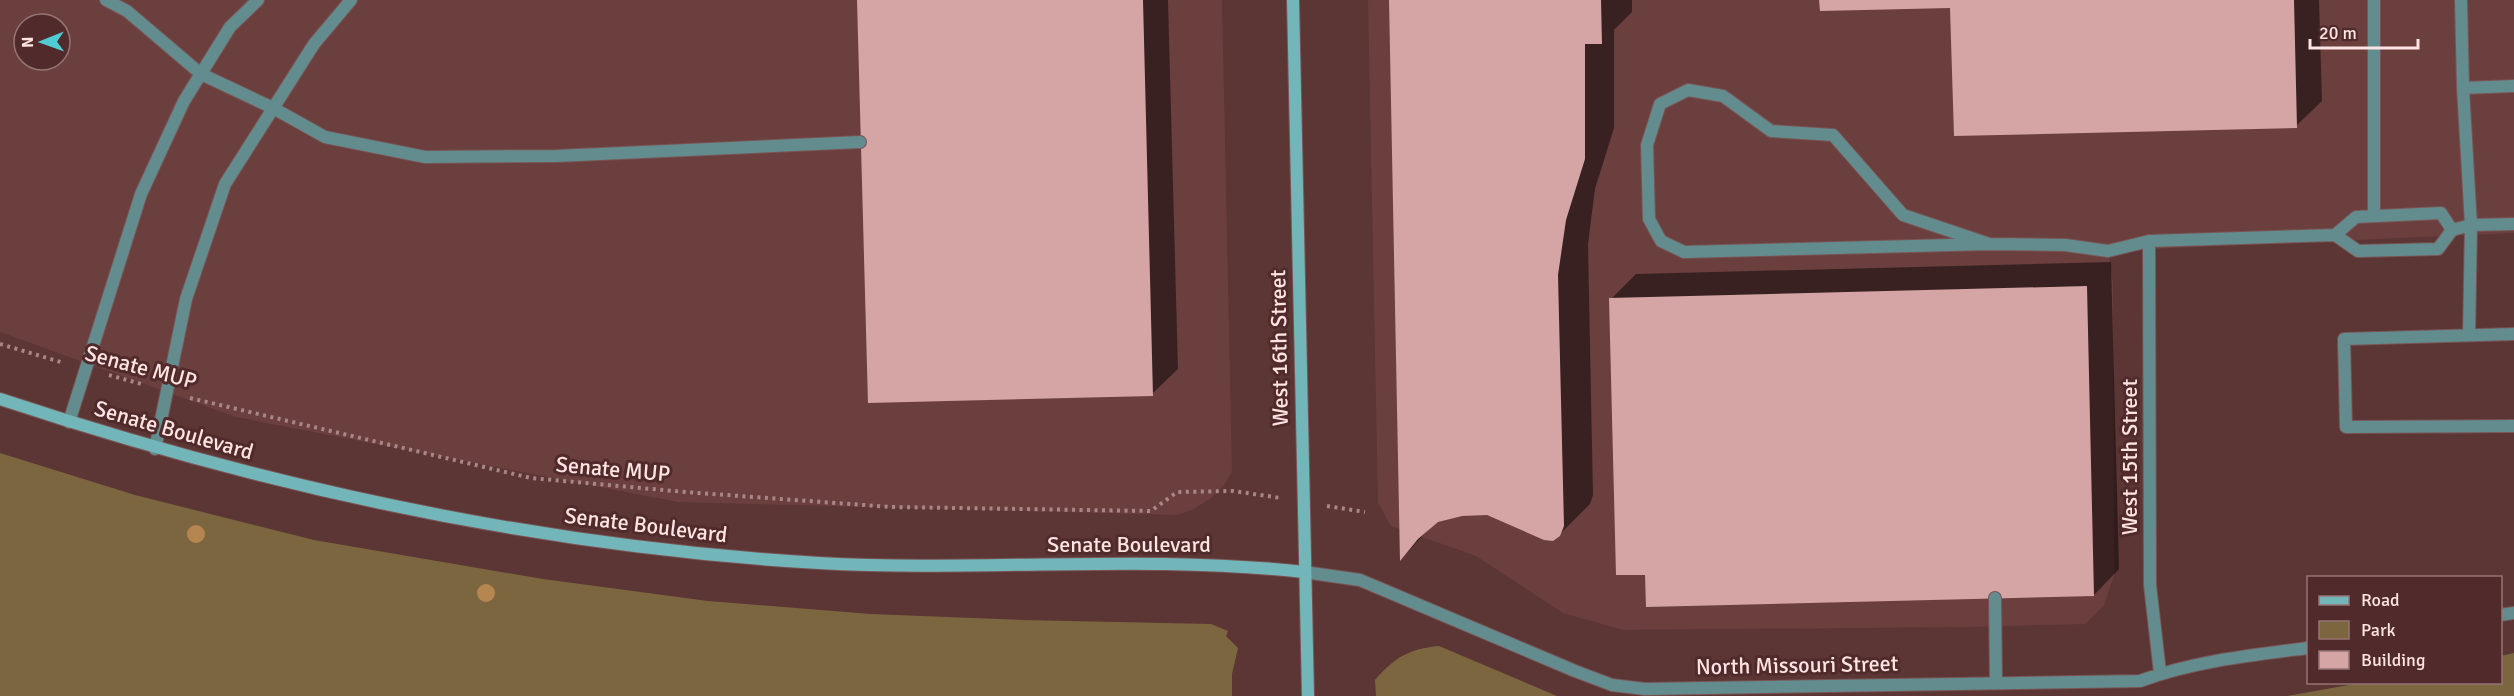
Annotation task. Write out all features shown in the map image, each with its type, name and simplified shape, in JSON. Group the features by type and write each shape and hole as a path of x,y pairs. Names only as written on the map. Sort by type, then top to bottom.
{"street":[{"name":"West 16th Street","path":"1293,0 1308,696"},
{"name":"Senate Boulevard","path":"0,399 155,449 271,479 400,508 578,538 699,553 885,566 1218,564 1304,572"}],"lane":[{"path":"106,0 127,11 201,74 273,108 325,137 425,156 556,156 860,142"},
{"path":"69,422 141,194 184,101 230,27 258,0"},
{"path":"155,449 186,299 225,184 314,44 351,0"},
{"path":"2374,0 2374,215"},
{"path":"2461,0 2463,88 2471,225 2469,335"},
{"path":"2463,88 2514,86"},
{"path":"1989,244 1903,215 1833,135 1771,131 1723,96 1688,90 1660,104 1647,145 1649,219 1661,241 1684,252 1989,244 2065,245 2108,250 2149,241 2335,235 2358,251 2438,249 2452,230 2471,225 2514,224"},
{"path":"2335,235 2356,217 2374,215 2440,213 2452,230"},
{"name":"West 15th Street","path":"2149,241 2150,585 2160,673"},
{"path":"2514,334 2344,339 2346,427 2514,426"},
{"name":"North Missouri Street","path":"1304,572 1360,580 1575,671 1612,685 1628,687 2140,681 2160,673 2217,660 2307,648"},
{"path":"1995,598 1996,683"}],"path":[{"name":"Senate MUP","path":"0,344 167,391 531,477 685,492 891,507 1151,511 1178,492 1233,490"}],"shaded area":[{"path":"0,0 1222,0 1232,472 1224,485 1211,498 1194,509 1177,515 678,502 236,417 0,332"},
{"path":"1368,0 2514,0 2514,233 2108,251 2113,283 2114,576 2104,605 2085,624 1623,630 1563,613 1476,556 1391,526 1378,503"}],"green space":[{"path":"0,453 135,495 314,540 543,579 708,601 871,614 1211,624 1228,631 1226,636 1238,648 1232,674 1232,696 0,696"},
{"path":"1439,646 1557,696 1376,696 1375,680 1389,665 1403,655 1419,649"},
{"path":"2514,653 2514,696 2287,696 2354,684 2502,684 2502,656"}],"building":[{"path":"857,0 1143,0 1153,396 868,403"},
{"path":"1389,0 1601,0 1602,44 1585,44 1585,159 1566,220 1558,275 1564,526 1560,536 1553,541 1544,540 1487,515 1462,516 1438,522 1418,539 1400,561"},
{"path":"1819,0 2294,0 2297,128 1954,136 1950,8 1820,11"},
{"path":"2087,286 2094,596 1646,607 1645,575 1616,575 1609,298"}]}
